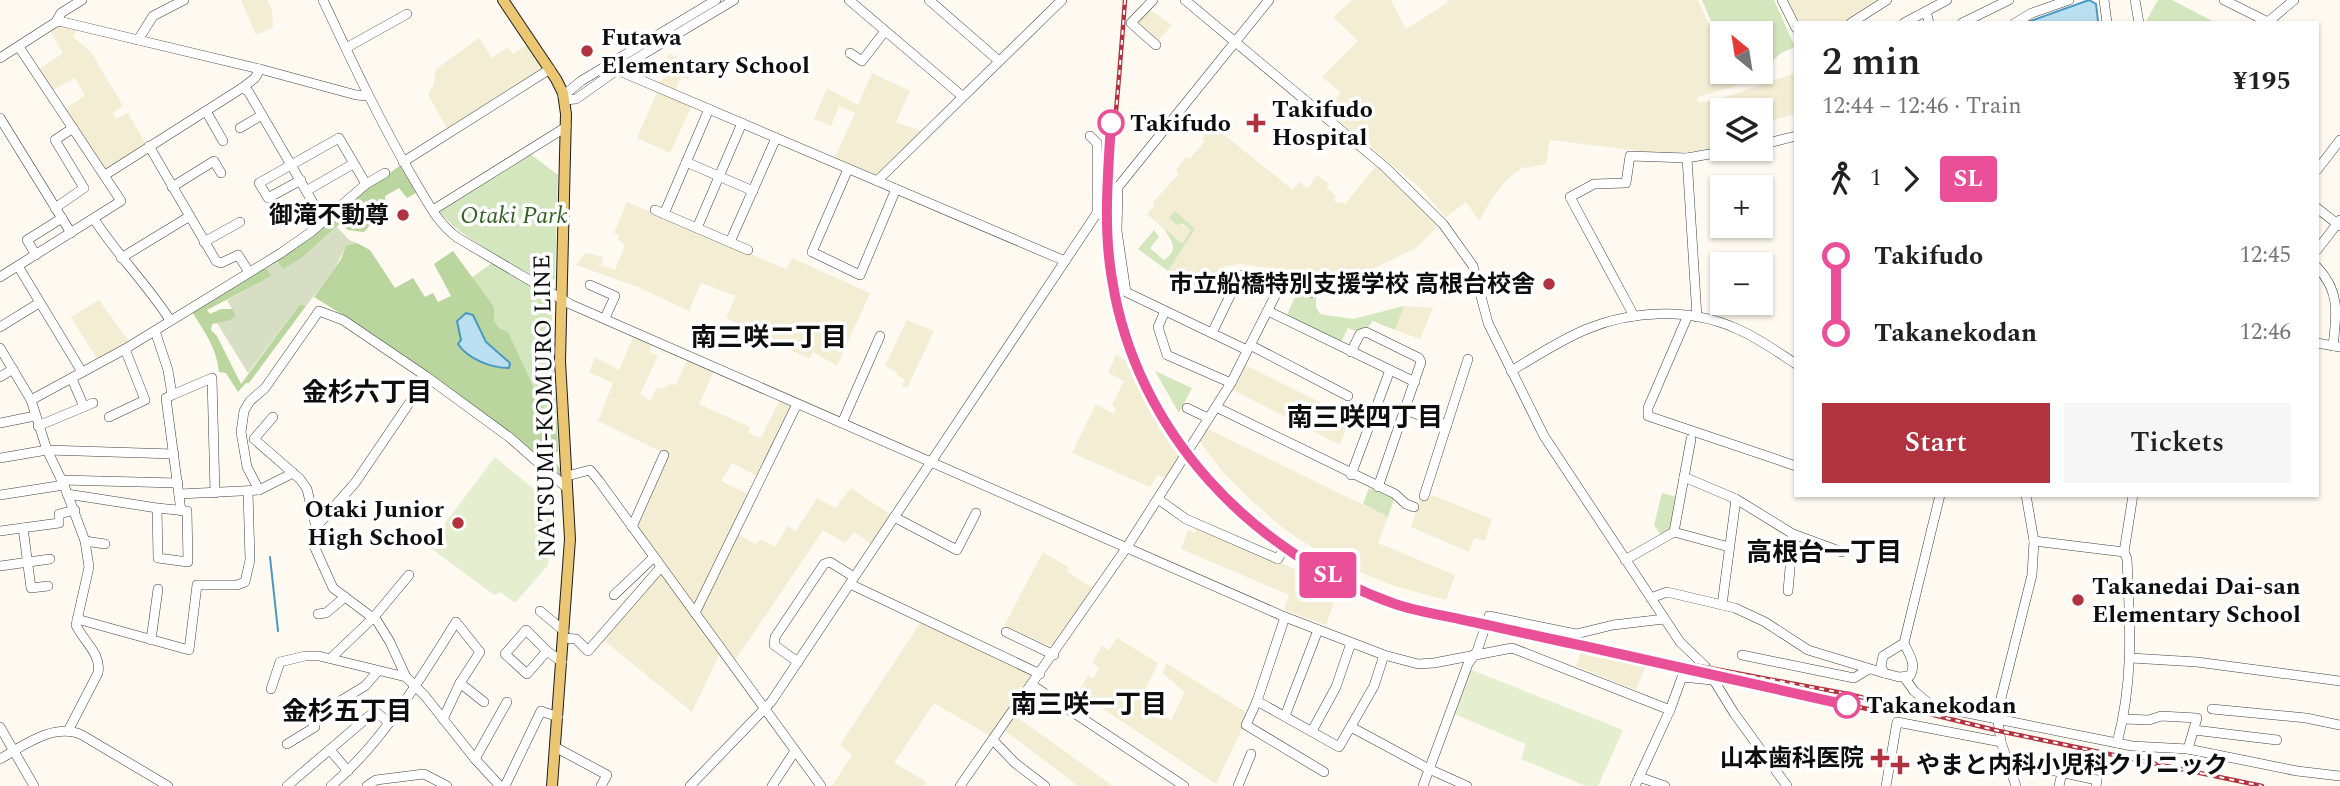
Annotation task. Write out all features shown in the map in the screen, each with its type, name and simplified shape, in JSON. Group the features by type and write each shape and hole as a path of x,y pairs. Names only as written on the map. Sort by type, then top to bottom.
{"main road":[{"name":"NATSUMI-KOMURO LINE","path":"503,0 550,69 564,98 566,127 560,361 570,539 552,786"}],"street":[{"path":"0,58 56,22 61,13 82,0"},
{"path":"138,40 153,16 184,0"},
{"path":"323,0 368,96 403,162 442,225 570,304 1285,617 1384,656 1418,664 1512,649 1670,710"},
{"path":"564,98 576,99 716,0"},
{"path":"564,98 581,81 698,15 734,0"},
{"path":"849,0 962,96"},
{"path":"929,0 999,61"},
{"path":"877,181 1062,0"},
{"path":"1153,0 1131,23 1156,45"},
{"path":"1185,0 1385,167 1443,224 1473,266 1488,323 1526,402 1578,490 1680,642 1704,666 1787,786"},
{"path":"690,786 765,708 1097,213 1269,0"},
{"path":"1782,0 1794,24"},
{"path":"1854,21 1887,0"},
{"path":"1908,21 1947,0"},
{"path":"1966,21 2008,0"},
{"path":"2018,21 2047,3 2069,0"},
{"path":"2104,0 2107,21"},
{"path":"2135,0 2139,21"},
{"path":"2224,0 2244,4 2268,21"},
{"path":"2270,21 2294,0"},
{"path":"1926,11 1928,21"},
{"path":"346,48 407,14"},
{"path":"56,22 368,96"},
{"path":"850,53 862,61 885,31"},
{"path":"0,277 121,201 19,47"},
{"path":"105,175 242,88 255,78 260,69"},
{"path":"403,162 550,69"},
{"path":"617,70 1065,261"},
{"path":"242,88 248,91 323,220"},
{"path":"709,109 686,162 659,212 748,250"},
{"path":"206,111 223,141"},
{"path":"240,128 262,115"},
{"path":"0,118 71,233"},
{"path":"697,228 742,124"},
{"path":"433,211 566,127"},
{"path":"55,208 85,188 55,140 73,128"},
{"path":"1090,136 1097,143 1097,213"},
{"path":"1773,142 1794,136"},
{"path":"300,180 268,198 259,183 339,138 366,184"},
{"path":"730,242 776,138"},
{"path":"2319,167 2340,140"},
{"path":"149,146 219,263 238,255 249,272"},
{"path":"1634,316 1570,197 1594,184 1626,183 1630,156 1687,158 1710,154"},
{"path":"1687,158 1692,316 1648,408 1648,416 1794,465"},
{"path":"173,187 214,161 221,173"},
{"path":"686,162 753,191"},
{"path":"306,191 353,164"},
{"path":"848,169 812,252 860,275 896,189"},
{"path":"31,400 125,349 281,253 311,232 366,184 385,173"},
{"path":"1118,187 1117,231 1126,292 1348,396"},
{"path":"2319,209 2339,224 2319,248"},
{"path":"121,258 190,216"},
{"path":"36,255 27,240 62,218"},
{"path":"94,219 121,258 152,292 170,320"},
{"path":"204,242 240,222"},
{"path":"18,267 82,372"},
{"path":"2319,269 2330,280 2336,293 2336,346"},
{"path":"1212,333 1240,275 1314,293"},
{"path":"590,285 615,296 605,318"},
{"path":"960,786 1054,655 1158,499 1231,383 1280,286"},
{"path":"0,327 39,303"},
{"path":"77,619 190,650 197,584 237,585 245,582 250,560 254,490 241,432 244,411 250,401 265,388 319,311 351,324 427,377 509,437 567,488"},
{"path":"1165,311 1158,327 1167,355 1231,383"},
{"path":"1268,311 1415,382"},
{"path":"1511,371 1584,330 1634,316 1692,316 1733,327 1794,363"},
{"path":"155,331 168,370 172,395"},
{"path":"1351,352 1360,334 1366,332 1419,358 1421,362 1378,487"},
{"path":"842,423 880,335"},
{"path":"0,348 31,400 47,450 75,510 85,541 89,567 76,628 97,657 100,666 68,731"},
{"path":"109,417 145,400 125,349"},
{"path":"1424,496 1468,359"},
{"path":"0,377 13,369"},
{"path":"1351,475 1390,370"},
{"path":"316,527 355,483 427,377"},
{"path":"181,511 166,398 212,378 215,493"},
{"path":"0,424 37,421 88,405 72,379"},
{"path":"695,613 797,404"},
{"path":"1216,407 1395,495 1414,507"},
{"path":"1187,408 1208,418"},
{"path":"1405,410 1447,425"},
{"path":"273,417 254,439 307,489 316,527 315,548 330,583 373,617 384,630 405,677 430,701 475,759 502,786 541,710 558,717"},
{"path":"1674,532 1691,439"},
{"path":"0,458 47,450 174,454"},
{"path":"632,527 664,455"},
{"path":"567,476 590,470 821,786"},
{"path":"179,494 254,490 293,473"},
{"path":"1684,477 1736,499 1793,534 1842,552"},
{"path":"0,495 64,486 178,483"},
{"path":"64,486 157,508 187,511 188,562 158,558 157,508"},
{"path":"1908,680 1913,671 1913,660 1905,646 1940,497"},
{"path":"2016,786 2001,742 1997,718 2032,575 2034,541 2026,497"},
{"path":"2117,743 2131,658 2127,559 2124,552 2133,497"},
{"path":"1158,499 1186,519 1278,559 1281,553"},
{"path":"1722,606 1736,499"},
{"path":"0,531 59,523 59,514 75,510"},
{"path":"894,517 957,550 976,513"},
{"path":"23,528 32,587 48,586"},
{"path":"1625,559 1674,532 1729,547"},
{"path":"1788,591 1793,534"},
{"path":"85,541 105,544"},
{"path":"2034,541 2124,552"},
{"path":"614,595 654,557"},
{"path":"0,566 50,559"},
{"path":"798,662 774,645 775,637 824,564 830,562 852,581 1040,674"},
{"path":"540,611 564,635 576,639 588,651 661,567"},
{"path":"331,658 373,617 409,575"},
{"path":"151,640 158,589"},
{"path":"1651,598 1667,592 1735,608 1765,622 1808,650 1908,680 1921,699 1932,706 2117,743 2188,749 2297,771 2340,776"},
{"path":"318,614 326,613 345,597"},
{"path":"1423,786 1489,615 1576,634 1613,625 1664,619"},
{"path":"1285,617 1247,725 1324,772"},
{"path":"331,786 348,771 388,722 456,622 481,652 460,683 443,719"},
{"path":"547,651 527,674 505,654 526,630 562,662"},
{"path":"1285,716 1318,630"},
{"path":"1006,632 1054,655"},
{"path":"1312,731 1336,688 1351,643"},
{"path":"1884,673 1881,666 1884,656 1905,646"},
{"path":"1742,654 1854,678 1869,669"},
{"path":"271,689 279,662 305,656 331,658 405,677"},
{"path":"1257,701 1339,747 1374,686 1384,656"},
{"path":"2131,658 2197,662 2340,681"},
{"path":"287,744 315,727 310,719 365,686 377,671"},
{"path":"1665,786 1637,781 1682,677 1712,680"},
{"path":"460,683 484,702"},
{"path":"1032,685 1184,786"},
{"path":"475,759 507,702"},
{"path":"2212,709 2306,718 2340,725"},
{"path":"287,786 375,711 388,722"},
{"path":"2123,719 2149,720 2161,716 2197,718 2188,749"},
{"path":"1886,786 1897,722 2001,742"},
{"path":"0,727 34,786"},
{"path":"1351,727 1467,786"},
{"path":"2194,730 2277,740"},
{"path":"0,759 51,732 68,731 82,735 168,786"},
{"path":"993,740 1045,786"},
{"path":"555,747 607,775 601,786"},
{"path":"330,750 348,771"},
{"path":"772,786 795,751"},
{"path":"1238,786 1251,754"},
{"path":"2008,761 2097,780 2096,786"},
{"path":"2059,786 2062,773"},
{"path":"367,786 376,780 424,774 447,786"}],"shaded area":[{"path":"241,0 267,0 272,10 273,28 256,35"},
{"path":"1352,0 1391,0 1406,29 1448,0 1698,0 1710,26 1710,84 1737,86 1697,97 1698,102 1710,101 1710,148 1657,153 1550,140 1546,164 1522,168 1506,180 1479,221 1466,202 1446,217 1420,188 1326,110 1341,93 1322,77 1358,41 1333,17"},
{"path":"1788,0 1882,0 1849,21 1798,21"},
{"path":"1149,9 1172,25 1157,42 1136,23"},
{"path":"59,25 78,28 73,37 91,52 123,106 113,113 116,119 128,113 145,143 145,146 107,171 64,109 85,96 75,78 51,91 38,70 63,53 50,31"},
{"path":"479,38 492,58 508,47 513,54 527,45 544,71 448,130 428,95 434,84 436,69"},
{"path":"671,54 694,66 688,79 681,77 674,93 655,84 674,72 666,57"},
{"path":"872,73 910,91 896,122 924,132 878,178 834,160 855,113 839,106 831,126 814,119 827,88 858,105"},
{"path":"1794,73 1794,114 1773,120 1773,98 1723,98 1763,84 1773,84 1773,81"},
{"path":"657,92 692,105 670,153 637,138"},
{"path":"1212,125 1293,190 1299,182 1308,188 1317,175 1329,184 1326,187 1336,196 1334,200 1338,204 1341,201 1345,204 1376,166 1411,195 1438,226 1416,248 1373,269 1349,274 1324,274 1239,264 1225,266 1201,290 1179,274 1168,271 1195,229 1175,212 1169,218 1191,230 1182,245 1147,214 1155,205 1153,202 1179,174 1176,170 1186,157 1189,159 1205,141 1202,138"},
{"path":"627,202 786,269 792,258 870,293 837,366 813,352 809,359 726,318 736,296 701,283 689,311 638,287 576,265 585,253 603,257 601,265 615,270 625,245 618,240 619,235 614,233"},
{"path":"99,300 130,343 98,360 71,317"},
{"path":"1404,306 1433,308 1420,339 1395,330"},
{"path":"907,320 934,331 907,388 902,386 905,379 885,366"},
{"path":"634,335 652,344 650,352 658,356 640,394 650,401 657,387 662,389 670,384 676,385 687,360 714,371 699,404 750,427 748,433 761,438 780,399 791,404 792,408 759,477 732,463 721,481 750,495 695,607 635,527 668,455 598,421 613,383 589,372 595,357 619,370"},
{"path":"1116,355 1130,362 1156,414 1181,453 1167,478 1158,475 1150,487 1072,453 1096,404 1113,414 1116,410 1112,405 1124,381 1108,373"},
{"path":"1245,365 1350,417 1340,445 1231,389"},
{"path":"1206,428 1388,517 1378,543 1455,575 1446,600 1394,586 1357,571 1316,550 1284,529 1222,471 1198,439"},
{"path":"851,488 891,515 871,544 855,532 845,543 823,530 734,662 698,613 736,533 755,544 761,539 775,547 788,526 796,531 817,498 835,508"},
{"path":"1432,495 1492,519 1485,541 1474,538 1469,552 1411,527 1420,499 1425,501"},
{"path":"1197,528 1297,570 1300,565 1340,586 1326,625 1284,610 1289,595 1181,549 1188,530 1195,533"},
{"path":"1043,552 1068,567 1067,571 1092,588 1054,648 1004,626"},
{"path":"661,570 721,651 692,712 602,639"},
{"path":"922,620 1037,674 992,737 934,703 894,763 927,782 923,786 832,786 852,755 840,745"},
{"path":"1117,638 1158,663 1141,698 1171,720 1185,692 1163,674 1166,663 1249,714 1216,784 1078,692 1088,676 1093,679 1099,668 1092,663 1102,646 1109,650"},
{"path":"1582,649 1647,663 1636,690 1576,666"},
{"path":"1014,715 1113,786 1078,786 1004,730"}],"green space":[{"path":"1702,0 1774,0 1794,45 1794,47 1781,53 1773,61 1773,21 1711,21"},
{"path":"2158,0 2172,0 2212,21 2146,21"},
{"name":"Otaki Park","path":"529,153 558,175 555,279 549,283 474,241 459,231 439,211"},
{"path":"401,165 416,193 407,198 399,188 385,196 386,212 375,219 364,232 348,230 341,223 303,257 283,270 278,262 266,268 272,276 207,310 210,314 221,309 233,309 236,316 229,321 212,324 211,330 217,336 241,384 300,304 306,306 249,383 238,392 226,373 219,372 212,347 190,309 238,280"},
{"path":"1175,211 1195,229 1168,271 1138,249 1154,230 1159,237 1150,248 1164,260 1169,256 1173,244 1164,228 1182,244 1191,230 1183,224 1177,225 1169,218"},
{"path":"337,227 349,240 357,243 346,245 317,292 306,306 300,304 248,373 217,323 229,321 236,316 227,300 271,276 266,268 278,262 283,269 303,257"},
{"path":"357,243 370,250 395,288 413,278 425,297 433,293 438,302 451,296 434,264 453,251 494,307 494,321 499,328 508,332 549,420 557,423 558,451 551,458 560,468 560,480 511,435 430,374 314,297 341,259 346,245"},
{"name":"Otaki Park","path":"492,263 543,293 551,304 557,423 549,420 493,321 493,312 471,278"},
{"path":"1297,292 1316,297 1316,307 1320,314 1353,319 1404,306 1395,330 1373,321 1366,329 1358,332 1348,328 1341,342 1287,315"},
{"path":"1155,371 1192,388 1179,413"},
{"path":"495,457 553,505 548,565 515,603 500,592 494,595 428,546"},
{"path":"1369,488 1394,499 1388,517 1363,504"},
{"path":"1662,493 1676,497 1670,530 1661,535 1654,525"},
{"path":"1469,669 1623,730 1598,786 1586,786 1521,759 1526,744 1454,714"}],"water":[{"path":"2089,0 2096,4 2098,21 2031,21"},
{"path":"466,313 473,315 486,342 510,363 509,368 480,362 458,344 461,340 457,321"}],"waterway":[{"path":"270,557 278,631"}],"railway":[{"path":"1125,0 1110,220 1115,280 1125,324 1140,366 1160,406 1185,444 1213,480 1245,512 1280,540 1343,579 1425,608 1678,662 1848,694 1999,731 2262,786"},
{"path":"1808,697 1873,710"}],"train":[{"name":"SL","path":"1111,123 1106,201 1108,249 1117,305 1132,355 1160,412 1186,453 1228,501 1271,538 1295,556 1344,583 1424,612 1847,705"}],"place":[{"name":"Futawa Elementary School","path":"587,51"},
{"name":"Takifudo","path":"1111,123"},
{"name":"Takifudo Hospital","path":"1256,123"},
{"name":"御滝不動尊","path":"403,215"},
{"name":"市立船橋特別支援学校 高根台校舎","path":"1549,284"},
{"name":"Otaki Junior High School","path":"458,523"},
{"name":"Takanedai Dai-san Elementary School","path":"2078,600"},
{"name":"Takanekodan","path":"1847,705"},
{"name":"山本歯科医院","path":"1880,758"},
{"name":"やまと内科小児科クリニック","path":"1900,765"}],"district":[{"name":"南三咲二丁目","path":"769,337"},
{"name":"金杉六丁目","path":"367,392"},
{"name":"南三咲四丁目","path":"1365,417"},
{"name":"高根台一丁目","path":"1824,552"},
{"name":"南三咲一丁目","path":"1089,704"},
{"name":"金杉五丁目","path":"347,711"}]}
